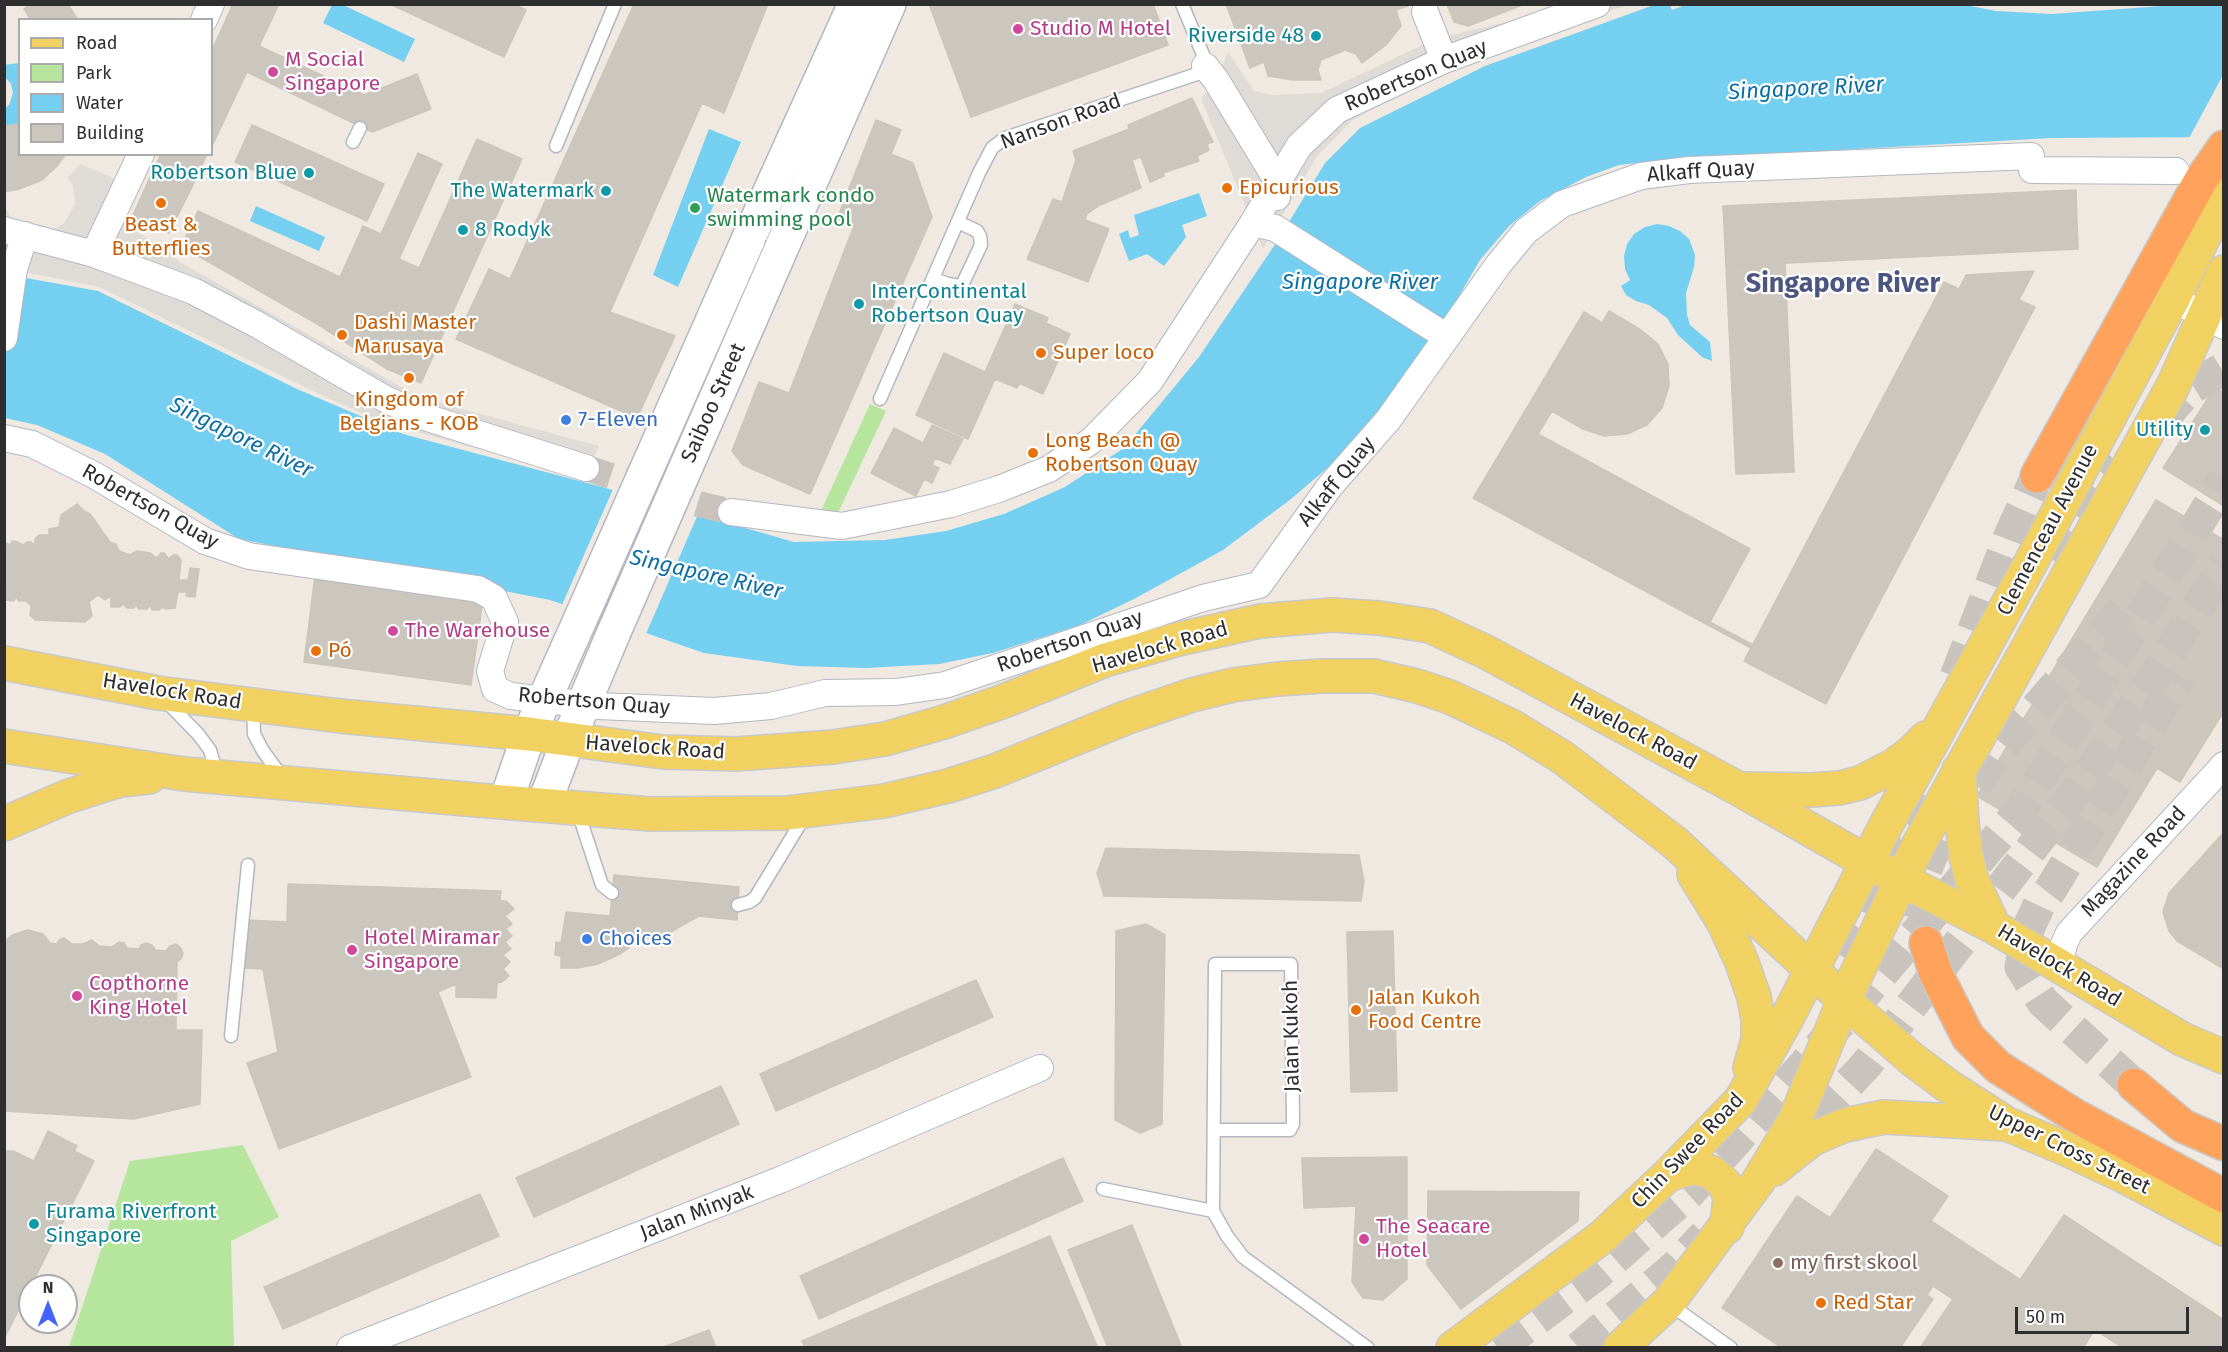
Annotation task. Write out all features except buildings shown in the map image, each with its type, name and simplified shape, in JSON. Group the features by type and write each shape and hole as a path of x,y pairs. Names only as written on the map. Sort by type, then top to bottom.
{"highway":[{"path":"2037,476 2200,182 2223,147"},
{"path":"1926,943 1936,974 1968,1037 1998,1067 2074,1114 2223,1196"},
{"path":"2134,1085 2183,1126 2223,1144"}],"main road":[{"name":"Clemenceau Avenue","path":"1867,862 2173,298 2193,257 2200,182"},
{"name":"Clemenceau Avenue","path":"1902,880 1959,770 2031,645 2173,387 2214,321 2223,272"},
{"name":"Havelock Road","path":"4,663 158,693 340,716 528,734 673,753 736,754 833,747 885,739 1004,701 1105,660 1179,639 1260,621 1332,615 1379,618 1430,627 1496,657 1739,789 1867,862 1994,927 2182,1039 2223,1057"},
{"path":"4,746 184,774 286,783 650,814 787,813 884,801 948,786 995,771 1125,717 1223,687 1278,679 1374,676 1417,686 1450,697 1513,728 1562,757 1674,842 1812,970"},
{"path":"1739,789 1811,790 1839,788 1860,783 1878,775 1911,753 1946,718"},
{"path":"1959,770 1966,856 1972,880 1994,927"},
{"path":"4,824 69,796 120,780 184,774"},
{"path":"1674,842 1724,923 1741,960 1754,997 1758,1019 1758,1040 1741,1100"},
{"name":"Chin Swee Road","path":"1453,1347 1602,1237 1668,1175 1741,1100 1812,970 1867,862"},
{"path":"1620,1347 1668,1304 1727,1227 1759,1180 1795,1120 1845,1000 1902,880"},
{"name":"Upper Cross Street","path":"1812,970 1913,1060 2007,1124 2114,1172 2223,1229"},
{"path":"1759,1180 1812,1139 1845,1125 1884,1117 2007,1124"},
{"path":"1668,1175 1698,1168 1713,1173 1724,1183 1730,1197 1727,1227"}],"street":[{"path":"205,18 211,4"},
{"name":"Saiboo Street","path":"506,801 528,734 855,4"},
{"name":"Saiboo Street","path":"544,804 614,632 889,4"},
{"name":"Robertson Quay","path":"1278,182 1299,147 1337,110 1444,60 1597,4"},
{"path":"1423,8 1444,60"},
{"path":"731,512 842,526 951,504 999,489 1050,469 1091,441 1150,381 1264,225 1278,182 1216,80 1205,66"},
{"path":"94,254 140,156"},
{"name":"Alkaff Quay","path":"1259,585 1330,486 1388,420 1498,265 1526,231 1562,204 1641,176 1689,170 2031,156 2032,170 2200,182"},
{"path":"1264,225 1447,337"},
{"path":"4,338 14,269 15,233 94,254 193,291 258,325 387,400 431,410 586,468"},
{"path":"2193,257 2223,272"},
{"path":"2173,298 2214,321"},
{"name":"Robertson Quay","path":"4,438 32,444 94,475 205,541 249,556 478,589 495,598 505,622 490,671 495,689 512,696 544,701 714,711 771,706 825,693 896,692 945,685 1192,601 1259,585"},
{"name":"Magazine Road","path":"2059,967 2069,933 2223,765"},
{"name":"Jalan Minyak","path":"350,1347 406,1337 1040,1068"}],"lane":[{"path":"556,146 615,4"},
{"path":"1182,4 1204,57 1205,66"},
{"name":"Nanson Road","path":"880,399 992,148 1005,138 1200,73 1205,66"},
{"path":"353,142 360,128"},
{"path":"934,279 948,284 963,283 981,245 977,231 958,222"},
{"path":"158,693 198,734 210,750 217,777"},
{"path":"253,704 255,734 263,751 286,783"},
{"path":"576,807 602,885 612,893"},
{"path":"738,904 755,898 808,811"},
{"path":"231,1036 248,865"},
{"name":"Jalan Kukoh","path":"1213,1211 1215,964 1291,964 1293,1124 1290,1130 1215,1130"},
{"path":"1103,1190 1213,1211 1227,1236 1243,1257 1368,1347"},
{"path":"1668,1304 1731,1347"}],"green space":[{"path":"870,404 886,411 838,513 821,511"},
{"path":"243,1145 279,1217 231,1241 234,1347 69,1347 73,1334 78,1334 78,1320 130,1161"}],"shaded area":[{"path":"1562,5 1627,5 1482,56 1427,79 1353,120 1317,156 1263,249 1201,99 1216,80 1228,52 1254,91 1271,95 1321,93 1435,39 1553,11"},
{"path":"80,164 109,176 134,192 125,223 185,265 421,398 599,446 584,478 384,423 319,394 99,287 5,268 4,206 18,228 45,236 64,223 75,205 73,185 67,178"}],"water":[{"name":"Singapore River","path":"1688,4 1960,4 1996,11 2052,14 2176,5 2223,5 2223,137 2051,138 1662,160 1619,165 1586,177 1540,201 1509,226 1480,260 1432,342 1346,452 1291,499 1223,550 1134,599 1080,625 993,653 939,664 866,668 797,666 704,653 550,600 239,539 105,454 37,425 5,418 4,274 98,291 297,389 403,434 602,487 794,542 885,540 946,531 1004,514 1065,487 1124,448 1199,357 1278,240 1325,163 1360,128 1485,66 1654,5 1670,5 1672,10"},
{"path":"332,5 343,5 415,39 404,62 323,23"},
{"path":"18,63 18,128 5,132 5,108 9,105 13,93 11,84 5,77 4,65"},
{"name":"Watermark condo swimming pool","path":"709,129 741,142 678,287 653,275"},
{"path":"1199,193 1207,216 1182,225 1186,237 1164,266 1147,254 1129,261 1119,234 1128,230 1130,238 1139,235 1134,215"},
{"path":"256,206 325,237 319,251 250,221"},
{"path":"1657,224 1680,231 1689,239 1695,255 1686,293 1687,315 1690,325 1710,342 1712,361 1702,357 1678,335 1667,318 1649,305 1626,295 1621,286 1630,280 1625,269 1624,256 1627,244 1634,234 1645,227"}],"pier":[{"path":"2223,75 2224,140 2188,140"},
{"path":"614,487 699,512 645,636 561,607"}],"tunnel":[{"path":"2160,422 2188,390 2224,368"},
{"path":"2045,553 2121,465"},
{"path":"586,468 731,512"},
{"path":"1956,677 2009,538 2037,476"},
{"path":"1498,1348 1597,1274 1689,1193 1805,1064 2020,811 2224,478"},
{"path":"1782,1154 1866,1065 2087,776 2163,663 2224,565"},
{"path":"1921,917 1923,876 1945,824 2000,750 2133,597"},
{"path":"2134,1085 2043,1002 2021,967 2028,929 2040,903 2051,889 2180,675"},
{"path":"1813,996 1861,918 1902,834 1920,780"},
{"path":"1579,1348 1676,1266 1705,1235"}],"place":[{"name":"Studio M Hotel","path":"1018,29"},
{"name":"Riverside 48","path":"1316,36"},
{"name":"M Social Singapore","path":"273,72"},
{"name":"Robertson Blue","path":"309,173"},
{"name":"Epicurious","path":"1227,188"},
{"name":"The Watermark","path":"606,191"},
{"name":"Beast & Butterflies","path":"161,203"},
{"name":"Watermark condo swimming pool","path":"695,208"},
{"name":"8 Rodyk","path":"463,230"},
{"name":"InterContinental Robertson Quay","path":"859,304"},
{"name":"Dashi Master Marusaya","path":"342,335"},
{"name":"Super loco","path":"1041,353"},
{"name":"Kingdom of Belgians - KOB","path":"409,378"},
{"name":"7-Eleven","path":"566,420"},
{"name":"Utility","path":"2205,430"},
{"name":"Long Beach @ Robertson Quay","path":"1033,453"},
{"name":"The Warehouse","path":"393,631"},
{"name":"Pó","path":"316,651"},
{"name":"Choices","path":"587,939"},
{"name":"Hotel Miramar Singapore","path":"352,950"},
{"name":"Copthorne King Hotel","path":"77,996"},
{"name":"Jalan Kukoh Food Centre","path":"1356,1010"},
{"name":"Furama Riverfront Singapore","path":"34,1224"},
{"name":"The Seacare Hotel","path":"1364,1239"},
{"name":"my first skool","path":"1778,1263"},
{"name":"Red Star","path":"1821,1303"}],"district":[{"name":"Singapore River","path":"1843,284"}]}
